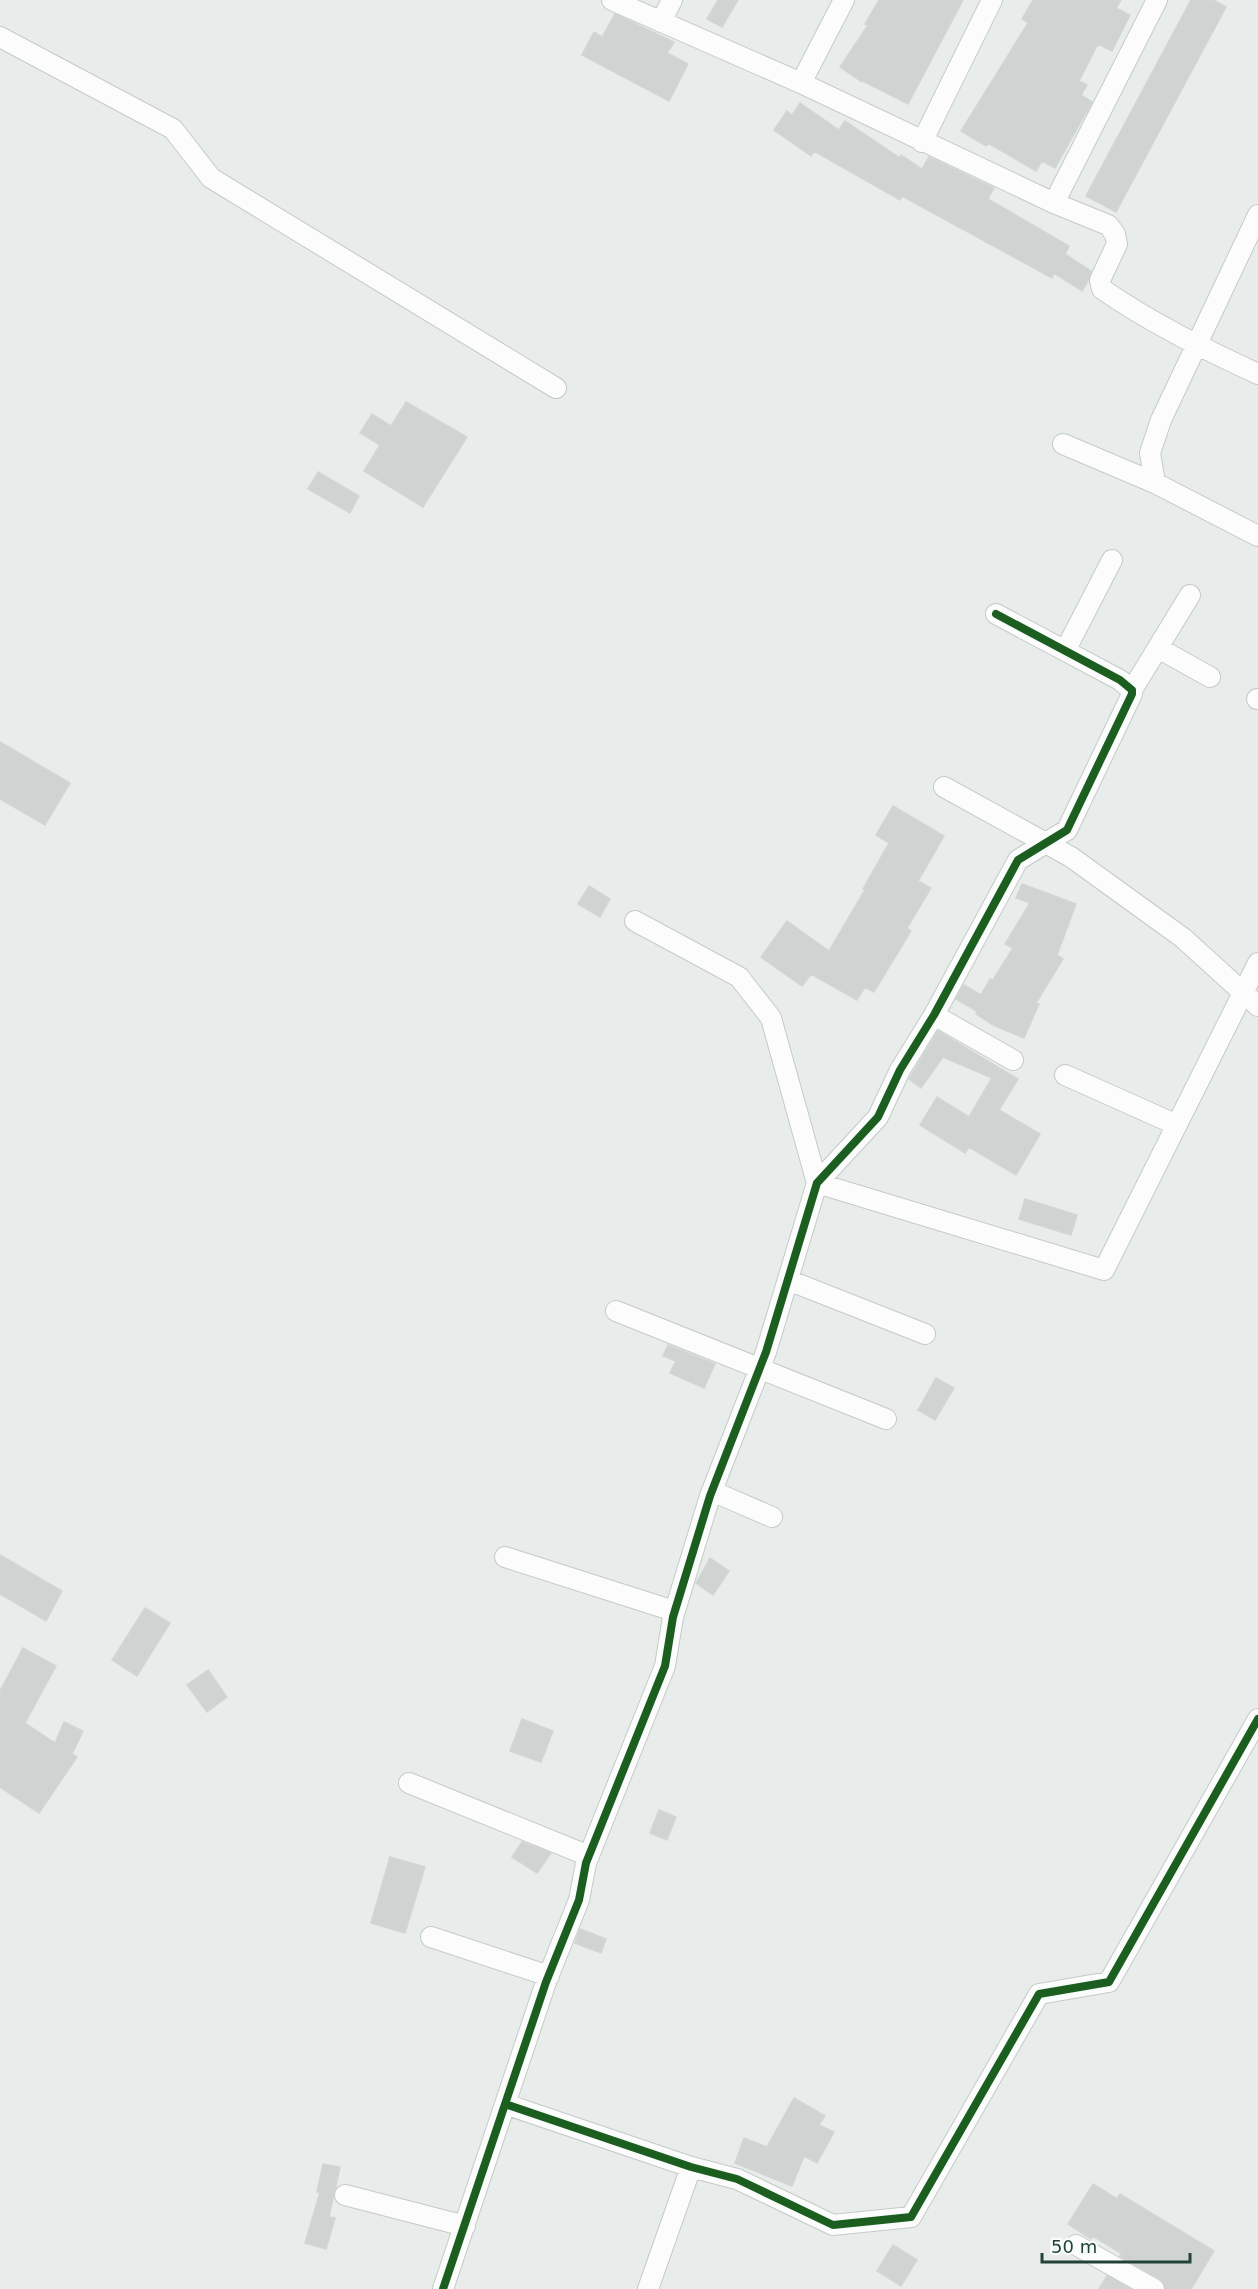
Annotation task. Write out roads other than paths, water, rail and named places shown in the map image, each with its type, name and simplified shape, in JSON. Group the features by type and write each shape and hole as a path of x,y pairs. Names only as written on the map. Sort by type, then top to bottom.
{"street":[{"path":"612,0 801,83 922,142 1054,203 1108,225 1115,234 1117,244 1100,280 1102,289 1128,307 1196,345 1258,374"},
{"path":"662,22 672,0"},
{"path":"801,83 844,0"},
{"path":"922,142 992,0"},
{"path":"1054,203 1157,0"},
{"path":"0,37 173,129 211,178 556,388"},
{"path":"1155,483 1150,453 1161,420 1256,225"},
{"path":"1063,444 1155,483 1258,536"},
{"path":"1065,651 1112,560"},
{"path":"443,2289 549,1976 579,1900 589,1856 665,1666 674,1611 712,1491 760,1369 817,1183 878,1117 900,1070 933,1015 1018,860 1067,830 1114,734 1132,690 1190,595"},
{"path":"996,615 1120,680 1132,690"},
{"path":"1158,648 1210,677"},
{"path":"944,787 1071,857 1183,938 1258,1006"},
{"path":"635,921 739,977 771,1018 817,1183"},
{"path":"817,1183 1104,1270 1258,963"},
{"path":"933,1015 1012,1060"},
{"path":"1065,1075 1177,1125"},
{"path":"788,1280 925,1334"},
{"path":"616,1311 886,1419"},
{"path":"712,1491 772,1517"},
{"path":"505,1557 674,1611"},
{"path":"505,2104 691,2167 737,2179 833,2225 911,2217 1039,1994 1109,1982 1258,1719"},
{"path":"409,1783 589,1856"},
{"path":"431,1937 549,1976"},
{"path":"648,2289 691,2167"},
{"path":"345,2195 465,2226"},
{"path":"1076,2245 1154,2289"}]}
